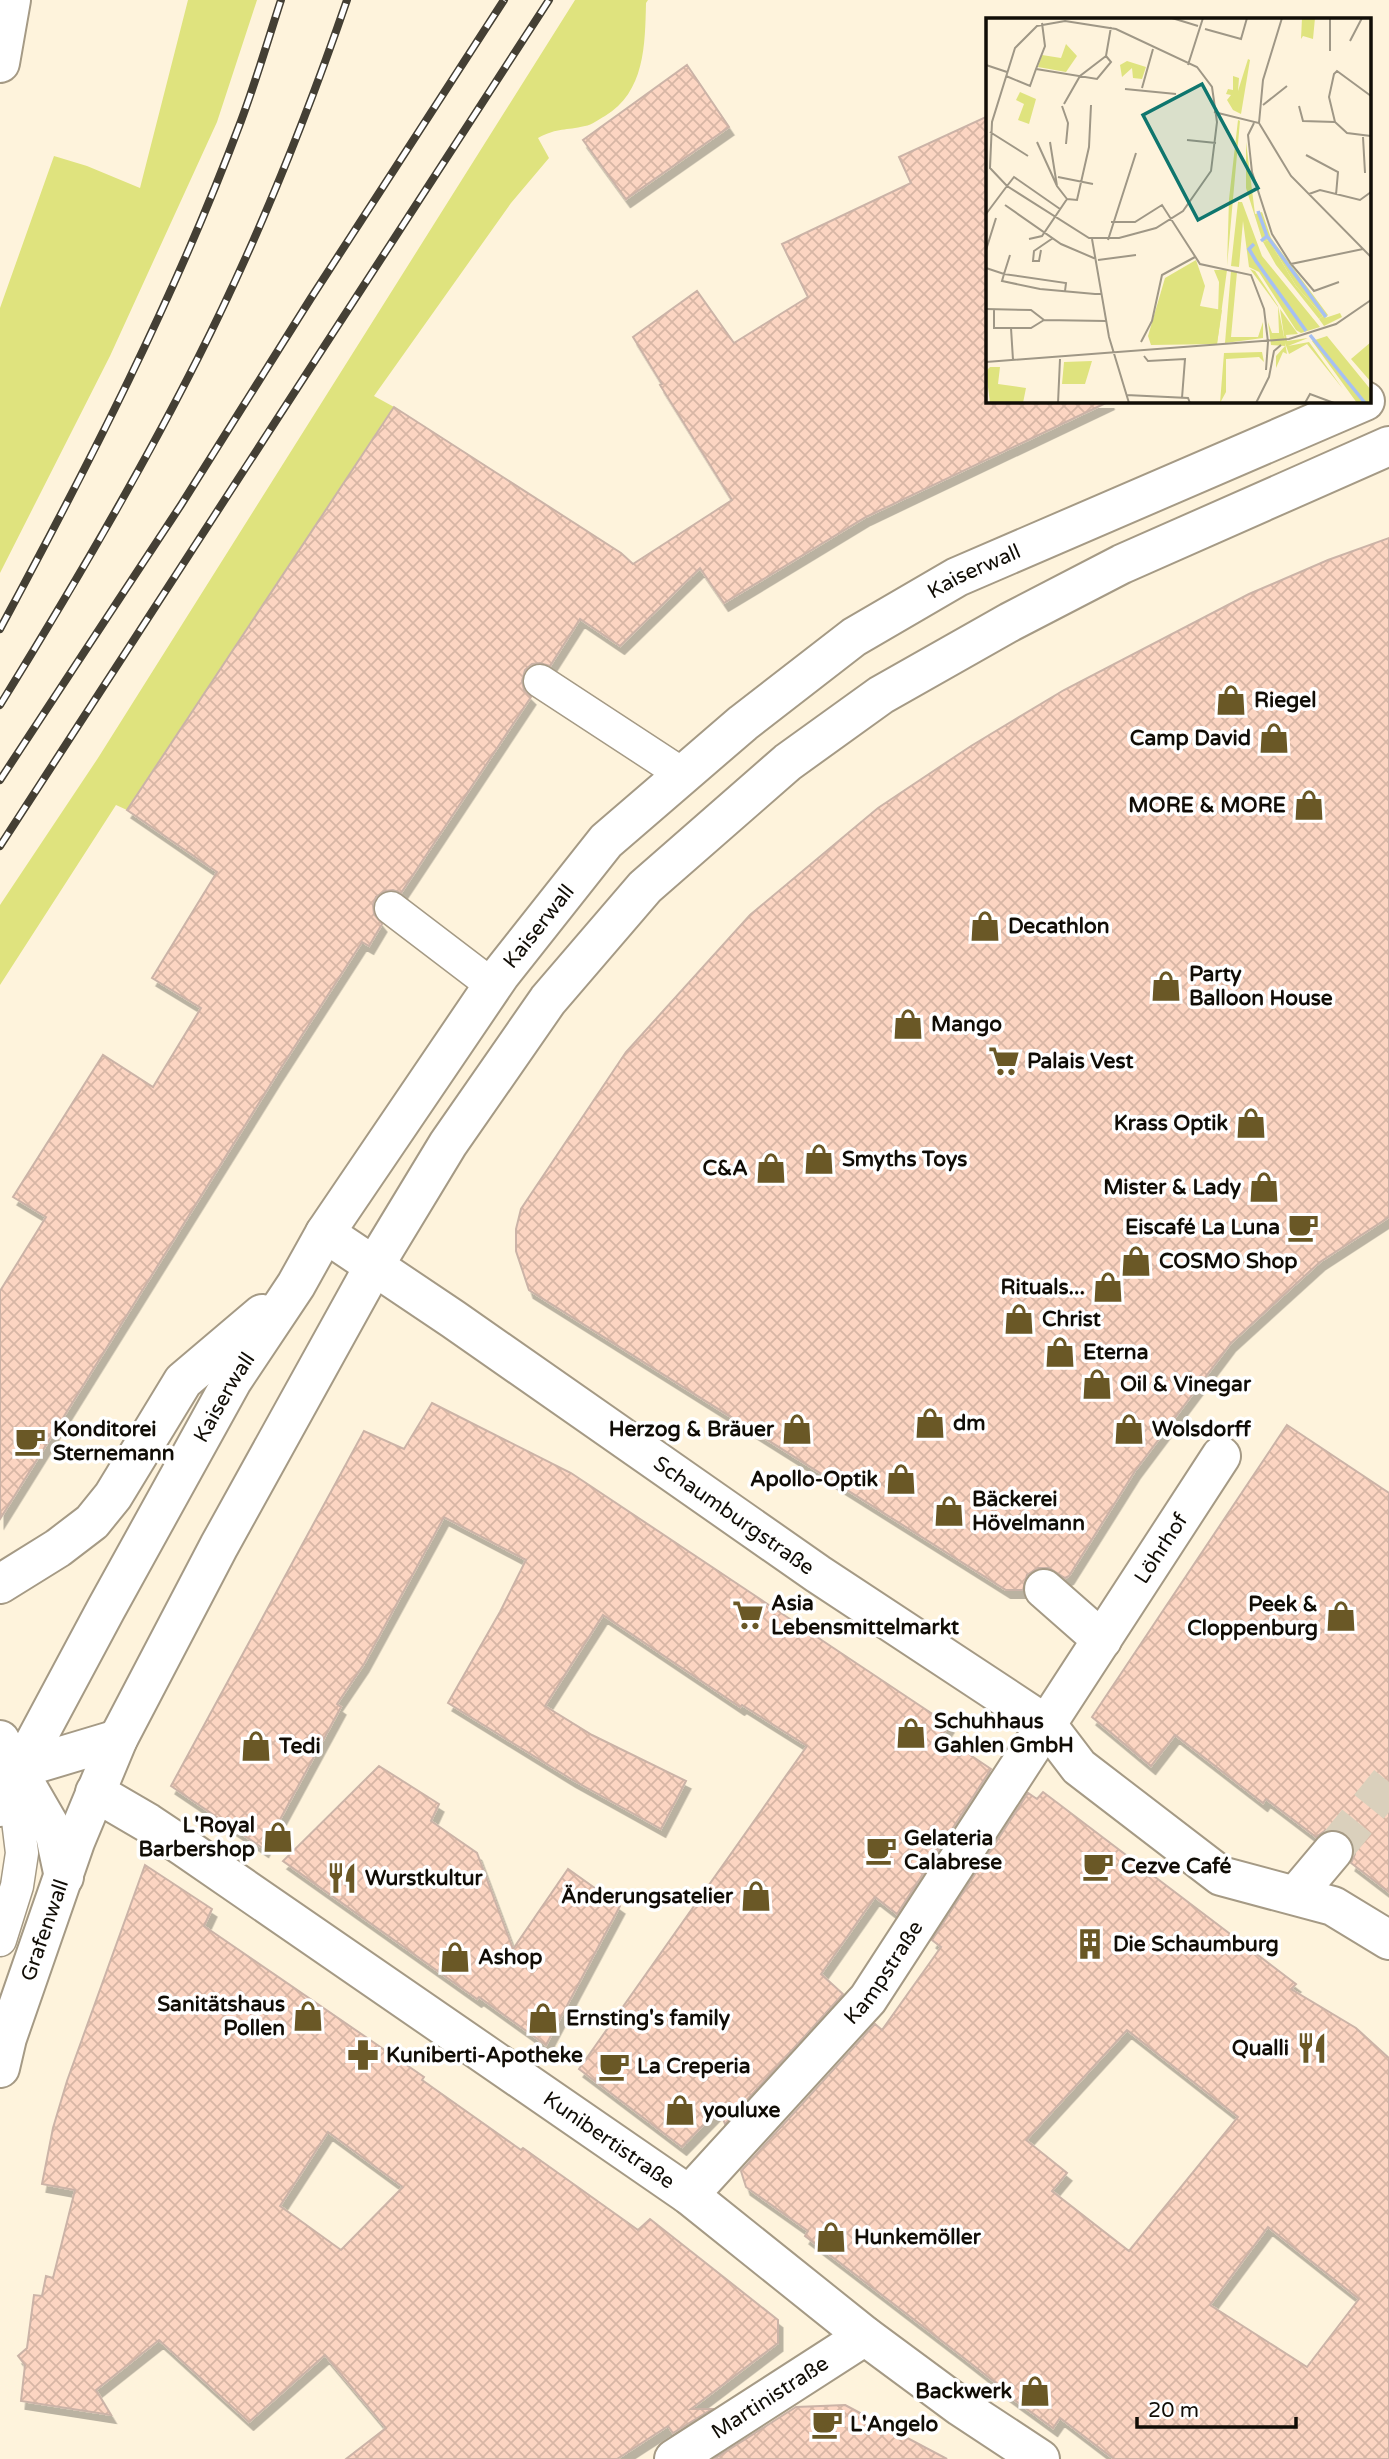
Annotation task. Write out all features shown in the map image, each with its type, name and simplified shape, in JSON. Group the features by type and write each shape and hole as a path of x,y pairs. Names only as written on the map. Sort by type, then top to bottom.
{"main road":[{"path":"0,64 11,0"},
{"path":"1372,398 1389,390"},
{"name":"Kaiserwall","path":"6,1758 232,1381 296,1285 325,1233 492,985 606,841 743,723 854,637 957,577 1363,402"},
{"path":"94,1792 118,1740 219,1546 374,1266 449,1144 548,1000 645,887 788,762 881,695 1010,622 1122,565 1389,446"},
{"name":"Schaumburgstraße","path":"325,1233 818,1574 1046,1725 1079,1766 1221,1876 1333,1906 1389,1940"},
{"path":"0,1584 92,1522 113,1496 183,1381 296,1285"},
{"name":"Löhrhof","path":"1046,1725 1221,1455"},
{"path":"1044,1589 1102,1640"},
{"name":"Kampstraße","path":"689,2195 868,1999 1046,1725"},
{"path":"6,1758 118,1740"},
{"path":"0,1807 6,1758"},
{"path":"6,1758 55,1835 64,1877"},
{"name":"Kunibertistraße","path":"94,1792 184,1847 689,2195 865,2336 961,2407 1040,2459"},
{"name":"Grafenwall","path":"0,2068 7,2038 94,1792"},
{"path":"1296,1895 1333,1851"},
{"name":"Martinistraße","path":"674,2459 865,2336"}],"lane":[{"path":"540,681 682,774"},
{"path":"391,908 492,985"},
{"path":"0,1940 17,1886 22,1853 6,1758"},
{"path":"17,1886 55,1835 94,1792"}],"green space":[{"path":"188,0 257,0 217,122 110,356 0,573 0,308 54,156 87,166 140,188"},
{"path":"575,0 648,0 640,66 628,94 618,106 593,123 538,138 549,158 511,203 374,396 394,407 127,810 116,805 0,985 0,905 98,758"}],"building":[{"path":"687,65 729,127 626,199 583,140"},
{"path":"986,117 986,402 1108,402 866,517 724,603 700,568 620,646 580,619 550,666 532,664 525,670 522,681 524,690 531,697 401,893 385,891 376,897 374,914 382,924 369,946 362,942 0,1519 0,1291 46,1217 13,1197 103,1055 153,1087 201,1008 152,978 217,872 127,810 394,407 621,553 633,564 732,500 633,337 697,291 734,343 808,297 782,244 911,183 899,157"},
{"name":"Palais Vest","path":"1389,538 1389,1217 1320,1262 1231,1343 1135,1471 1069,1576 1065,1578 1049,1568 1038,1568 1027,1575 1023,1590 1006,1590 529,1290 516,1251 516,1229 521,1209 626,1052 750,915 878,808 971,746 1064,690 1249,594 1328,560"},
{"path":"432,1403 571,1473 949,1725 942,1736 991,1769 897,1914 875,1897 821,1974 843,1994 725,2124 719,2109 682,2147 579,2069 807,1746 742,1705 740,1707 603,1615 545,1706 592,1735 686,1781 661,1829 571,1779 448,1703 526,1560 444,1517 364,1664 337,1704 341,1707 264,1849 171,1786 364,1431 404,1449"},
{"path":"1287,1425 1389,1493 1389,1892 1351,1863 1355,1854 1354,1844 1347,1834 1326,1830 1316,1837 1266,1799 1263,1803 1175,1735 1151,1766 1092,1717"},
{"path":"379,1766 439,1804 431,1821 477,1853 513,1949 568,1869 620,1906 546,2045 283,1861"},
{"path":"1043,1792 1296,1984 1291,1989 1356,2028 1389,2058 1389,2459 1114,2459 1060,2418 1053,2428 994,2385 996,2383 805,2236 808,2231 746,2187 741,2171 875,2024 882,2030 941,1947 932,1940 1028,1793 1037,1799","holes":["1127,2030 1238,2117 1129,2251 1052,2191 1067,2173 1026,2140","1268,2227 1359,2299 1307,2367 1210,2305"]},
{"path":"145,1865 212,1909 204,1926 424,2077 422,2080 521,2150 523,2148 638,2230 650,2219 778,2320 778,2343 691,2409 712,2409 673,2433 668,2426 617,2459 346,2459 386,2428 325,2355 249,2422 159,2340 96,2390 111,2415 21,2401 25,2365 18,2356 27,2348 34,2295 42,2296 46,2276 53,2278 75,2190 42,2184 53,2128 67,2081","holes":["328,2132 403,2187 341,2250 280,2206"]},
{"path":"845,2405 947,2459 714,2459 796,2407"}],"tunnel":[{"path":"1333,1851 1389,1782"}],"railway":[{"path":"0,629 66,505 159,316 241,121 281,0"},
{"path":"0,705 103,534 198,358 240,271 278,182 347,0"},
{"path":"0,780 181,505 504,0"},
{"path":"0,846 549,0"}],"place":[{"name":"Riegel","path":"1231,700"},
{"name":"Camp David","path":"1274,738"},
{"name":"MORE & MORE","path":"1309,805"},
{"name":"Decathlon","path":"985,926"},
{"name":"Party Balloon House","path":"1166,986"},
{"name":"Mango","path":"908,1024"},
{"name":"Palais Vest","path":"1004,1061"},
{"name":"Krass Optik","path":"1251,1123"},
{"name":"Smyths Toys","path":"819,1159"},
{"name":"C&A","path":"771,1168"},
{"name":"Mister & Lady","path":"1264,1187"},
{"name":"Eiscafé La Luna","path":"1303,1227"},
{"name":"COSMO Shop","path":"1136,1261"},
{"name":"Rituals...","path":"1108,1287"},
{"name":"Christ","path":"1019,1319"},
{"name":"Eterna","path":"1060,1352"},
{"name":"Oil & Vinegar","path":"1097,1384"},
{"name":"dm","path":"930,1423"},
{"name":"Herzog & Bräuer","path":"797,1429"},
{"name":"Wolsdorff","path":"1129,1429"},
{"name":"Konditorei Sternemann","path":"30,1441"},
{"name":"Apollo-Optik","path":"901,1479"},
{"name":"Bäckerei Hövelmann","path":"949,1511"},
{"name":"Asia Lebensmittelmarkt","path":"748,1615"},
{"name":"Peek & Cloppenburg","path":"1341,1616"},
{"name":"Schuhhaus Gahlen GmbH","path":"911,1733"},
{"name":"Tedi","path":"256,1746"},
{"name":"L'Royal Barbershop","path":"278,1837"},
{"name":"Gelateria Calabrese","path":"881,1850"},
{"name":"Cezve Café","path":"1098,1866"},
{"name":"Wurstkultur","path":"342,1878"},
{"name":"Änderungsatelier","path":"756,1896"},
{"name":"Die Schaumburg","path":"1090,1944"},
{"name":"Ashop","path":"455,1957"},
{"name":"Sanitätshaus Pollen","path":"308,2016"},
{"name":"Ernsting's family","path":"543,2018"},
{"name":"Qualli","path":"1312,2048"},
{"name":"Kuniberti-Apotheke","path":"363,2055"},
{"name":"La Creperia","path":"614,2066"},
{"name":"youluxe","path":"680,2110"},
{"name":"Hunkemöller","path":"831,2237"},
{"name":"Backwerk","path":"1035,2391"},
{"name":"L'Angelo","path":"827,2424"}]}
